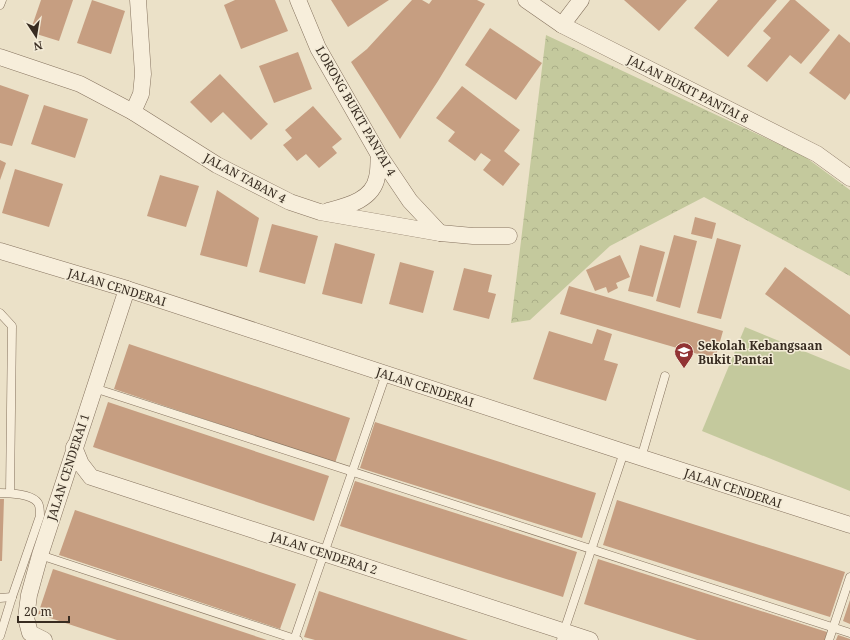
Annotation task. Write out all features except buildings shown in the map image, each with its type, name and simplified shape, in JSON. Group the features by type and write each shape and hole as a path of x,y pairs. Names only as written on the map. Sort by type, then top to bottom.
{"street":[{"path":"133,112 140,94 143,74 138,0"},
{"name":"LORONG BUKIT PANTAI 4","path":"298,0 318,48 379,155 410,201 440,233"},
{"name":"JALAN BUKIT PANTAI 8","path":"526,0 562,25 817,154 850,178"},
{"path":"562,25 582,0"},
{"name":"JALAN TABAN 4","path":"0,57 80,84 133,112 217,165 290,202 320,212 440,233 473,236 509,236"},
{"path":"320,212 346,207 357,202 366,195 373,187 377,178 379,155"},
{"name":"JALAN CENDERAI","path":"0,251 127,289 850,525"},
{"name":"JALAN CENDERAI 1","path":"44,640 30,633 26,618 29,595 74,447 127,289"},
{"name":"JALAN CENDERAI 2","path":"74,447 81,464 91,476 324,553 562,636 590,640"}],"lane":[{"path":"0,5 2,0"},
{"path":"0,313 12,326 10,493"},
{"path":"40,555 296,640 324,553 386,374"},
{"path":"641,458 665,376"},
{"path":"94,388 850,633"},
{"path":"562,636 624,452"},
{"path":"0,493 10,493 32,497 38,503 40,516 0,636"},
{"path":"829,640 850,577"},
{"path":"0,598 12,598"}],"green space":[{"path":"546,35 804,156 850,190 850,276 704,197 610,246 530,320 511,323"},
{"path":"745,327 850,370 850,491 702,431"}],"place":[{"name":"Sekolah Kebangsaan Bukit Pantai","path":"684,369"}]}
